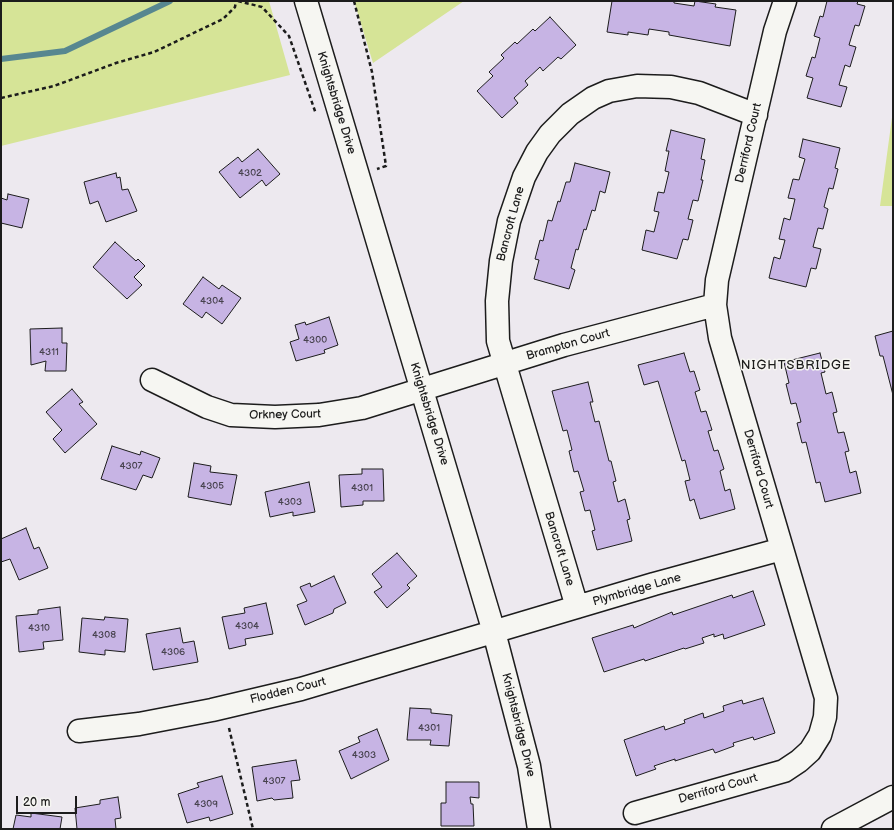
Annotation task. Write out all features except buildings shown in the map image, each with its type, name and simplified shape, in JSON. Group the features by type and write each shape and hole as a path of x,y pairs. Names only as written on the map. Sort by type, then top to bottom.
{"street":[{"name":"Knightsbridge Drive","path":"306,1 494,632 529,766 539,829"},
{"name":"Derriford Court","path":"635,813 784,771 800,761 810,751 820,735 825,717 826,698 720,338 715,305 717,280 776,31 785,1"},
{"name":"Bancroft Lane","path":"577,608 498,341 497,300 501,261 509,221 524,177 537,152 555,129 570,114 593,98 609,91 637,86 671,87 699,93 756,116"},
{"name":"Brampton Court","path":"422,390 564,346 715,305"},
{"name":"Orkney Court","path":"152,380 207,408 231,415 275,417 319,415 362,408 422,390"},
{"name":"Plymbridge Lane","path":"494,632 782,549"},
{"name":"Flodden Court","path":"79,731 139,724 224,708 301,689 494,632"},
{"path":"833,829 893,797"}],"path":[{"path":"1,98 54,86 116,63 154,52 223,19 235,7 236,1"},
{"path":"224,708 253,829"}],"green space":[{"path":"1,1 269,1 290,75 1,146"},
{"path":"354,1 464,1 373,63"},
{"path":"893,110 893,206 880,206"}],"waterway":[{"path":"1,59 65,51 170,1"}],"district":[{"name":"NIGHTSBRIDGE","path":"796,366"}]}
